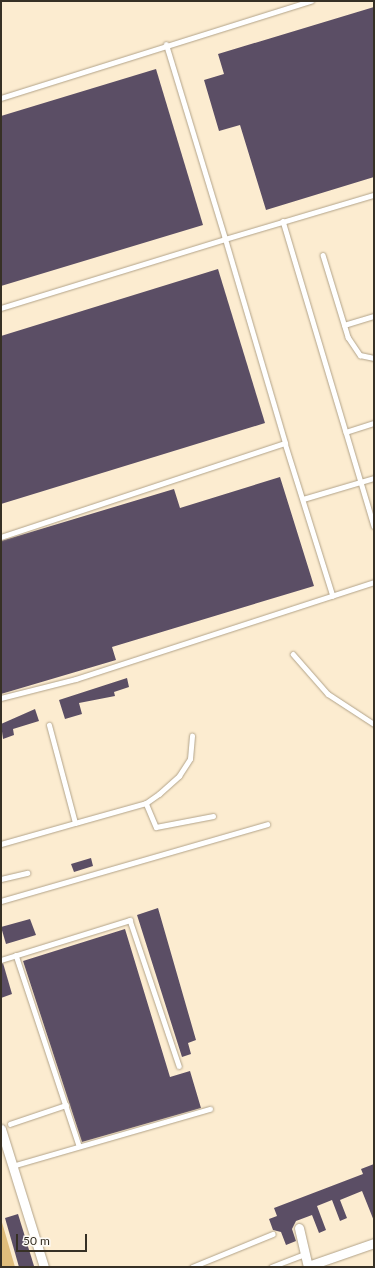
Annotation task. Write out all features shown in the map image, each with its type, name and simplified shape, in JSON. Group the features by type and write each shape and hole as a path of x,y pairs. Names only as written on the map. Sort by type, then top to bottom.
{"street":[{"path":"1,1129 44,1267"},
{"path":"299,1228 308,1266 374,1242"}],"lane":[{"path":"1,98 166,45 311,1"},
{"path":"166,45 285,443 333,596"},
{"path":"1,308 284,221 374,195"},
{"path":"284,221 374,526"},
{"path":"323,255 344,325 360,355 374,358"},
{"path":"344,325 374,316"},
{"path":"346,432 374,423"},
{"path":"1,537 285,443"},
{"path":"303,499 374,478"},
{"path":"1,698 76,679 374,582"},
{"path":"293,654 328,694 374,724"},
{"path":"49,726 76,823"},
{"path":"1,844 146,803 178,776 190,759 192,736"},
{"path":"146,803 156,827 213,816"},
{"path":"1,901 267,824"},
{"path":"1,879 27,873"},
{"path":"1,960 130,920 179,1066"},
{"path":"16,955 79,1146"},
{"path":"10,1124 66,1105"},
{"path":"12,1166 210,1109"},
{"path":"192,1267 273,1234"},
{"path":"271,1267 305,1254"}],"shaded area":[{"path":"1,1219 15,1267 1,1267"}],"building":[{"path":"374,7 374,177 266,210 240,125 219,131 204,80 224,74 218,54"},
{"path":"156,69 203,225 1,286 1,116"},
{"path":"218,269 265,423 1,504 1,336"},
{"path":"280,477 314,586 112,647 116,660 1,694 1,541 174,489 180,508"},
{"path":"127,678 129,687 114,692 115,696 79,703 82,714 65,719 59,700"},
{"path":"35,709 39,721 13,729 14,735 3,739 1,724"},
{"path":"91,858 93,866 74,872 71,864"},
{"path":"158,908 196,1040 188,1043 191,1054 182,1057 137,915"},
{"path":"30,919 36,935 6,944 1,927"},
{"path":"125,929 170,1077 190,1071 201,1108 82,1142 23,961"},
{"path":"3,963 12,994 1,998 1,964"},
{"path":"374,1164 374,1221 362,1191 340,1200 347,1218 340,1221 332,1200 317,1206 326,1230 319,1233 312,1215 296,1221 292,1229 296,1241 286,1245 281,1232 273,1230 269,1219 277,1216 274,1208 363,1174 361,1169"},
{"path":"18,1214 34,1266 19,1267 5,1218"}]}
